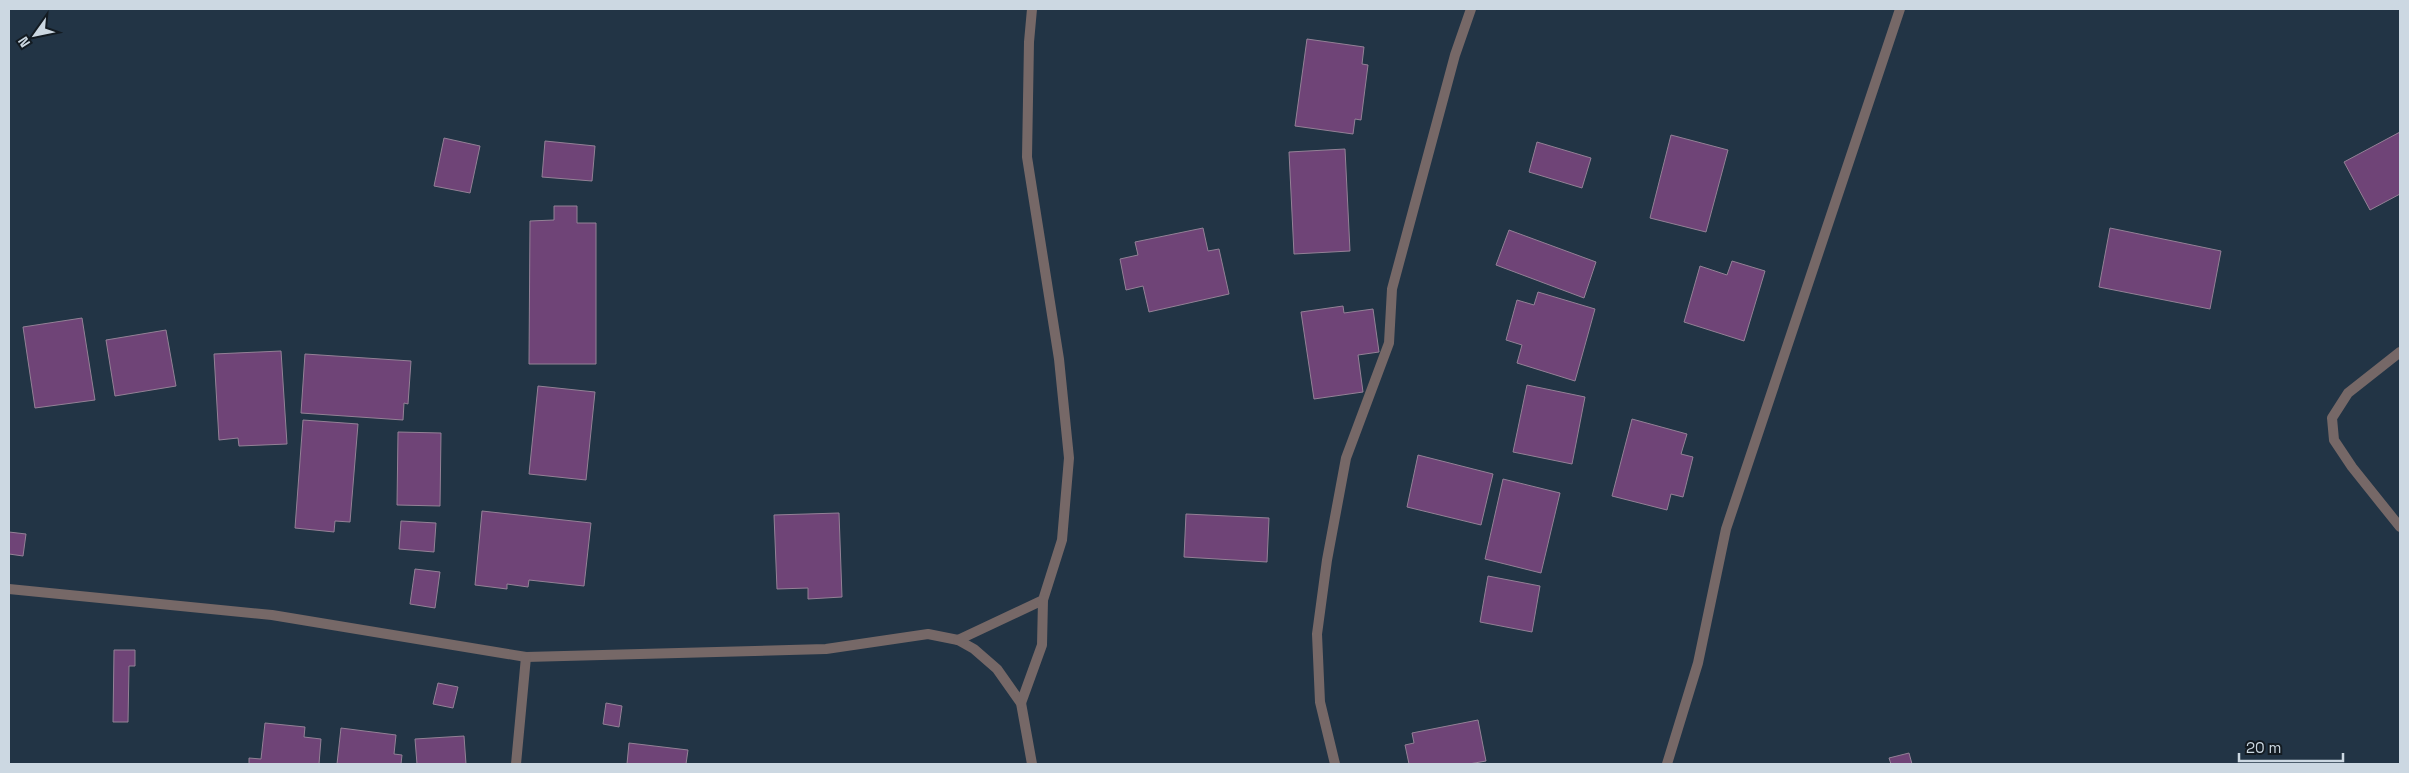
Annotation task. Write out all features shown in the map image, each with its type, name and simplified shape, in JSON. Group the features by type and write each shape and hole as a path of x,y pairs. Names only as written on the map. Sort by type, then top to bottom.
{"street":[{"path":"1021,703 1042,646 1043,600 1062,540 1069,458 1058,359 1027,157 1029,42 1032,9"},
{"path":"1335,764 1320,702 1317,634 1327,560 1346,458 1389,343 1392,290 1456,55 1471,9"},
{"path":"1667,764 1698,663 1726,529 1900,9"},
{"path":"2400,352 2348,392 2332,418 2334,440 2352,467 2400,527"},
{"path":"9,589 272,615 526,657 826,649 928,634 958,640 974,649 997,669 1021,703 1032,764"},
{"path":"958,640 1043,600"},
{"path":"516,764 526,657"}],"building":[{"path":"1307,39 1364,47 1362,64 1368,65 1361,120 1355,119 1353,134 1295,126"},
{"path":"2400,132 2400,194 2370,210 2344,162"},
{"path":"1671,135 1728,150 1706,232 1650,218"},
{"path":"444,138 480,146 470,193 434,186"},
{"path":"545,141 595,146 592,181 542,177"},
{"path":"1537,142 1591,158 1582,188 1529,172"},
{"path":"1345,149 1350,251 1294,254 1289,152"},
{"path":"554,206 577,206 577,223 596,223 596,364 529,364 530,221 554,220"},
{"path":"1203,228 1208,251 1219,249 1229,294 1149,312 1143,286 1126,290 1120,259 1138,255 1135,242"},
{"path":"2110,228 2221,251 2210,309 2099,287"},
{"path":"1509,230 1596,262 1584,298 1496,265"},
{"path":"1732,261 1765,271 1744,341 1684,322 1700,266 1727,275"},
{"path":"1538,292 1595,309 1575,381 1517,363 1522,345 1506,340 1517,300 1534,305"},
{"path":"1343,306 1344,313 1373,309 1379,352 1358,355 1363,392 1314,399 1301,312"},
{"path":"82,318 95,400 35,408 23,327"},
{"path":"166,330 176,386 115,396 106,340"},
{"path":"281,351 287,444 239,446 238,438 219,440 214,354"},
{"path":"305,354 411,361 408,404 404,403 403,420 301,413"},
{"path":"1527,385 1585,397 1572,464 1513,452"},
{"path":"538,386 595,392 586,480 529,474"},
{"path":"1632,419 1687,434 1681,454 1693,457 1683,497 1671,494 1667,510 1612,496"},
{"path":"303,420 358,424 350,522 335,521 334,532 295,528"},
{"path":"398,432 441,433 440,506 397,505"},
{"path":"1418,455 1493,474 1481,525 1407,507"},
{"path":"1503,479 1560,493 1541,573 1485,559"},
{"path":"482,511 591,523 584,586 529,580 528,587 507,584 507,589 475,585"},
{"path":"839,513 842,597 808,599 808,588 777,589 774,515"},
{"path":"1186,514 1269,518 1267,562 1184,557"},
{"path":"401,521 436,523 434,552 399,549"},
{"path":"9,532 26,534 23,556 9,554"},
{"path":"415,569 440,572 435,608 410,604"},
{"path":"1488,576 1540,586 1532,632 1480,622"},
{"path":"114,650 135,650 135,666 129,666 128,722 113,722"},
{"path":"438,683 458,687 453,708 433,704"},
{"path":"606,703 622,706 619,727 603,724"},
{"path":"1478,720 1486,761 1469,764 1409,764 1405,745 1414,743 1412,733"},
{"path":"265,723 305,727 304,737 321,739 319,764 249,764 249,758 261,759"},
{"path":"341,728 396,735 394,754 402,755 401,764 337,764"},
{"path":"464,736 466,764 417,764 415,739"},
{"path":"629,743 688,750 686,764 627,764"},
{"path":"1909,753 1912,764 1891,764 1889,758"}]}
